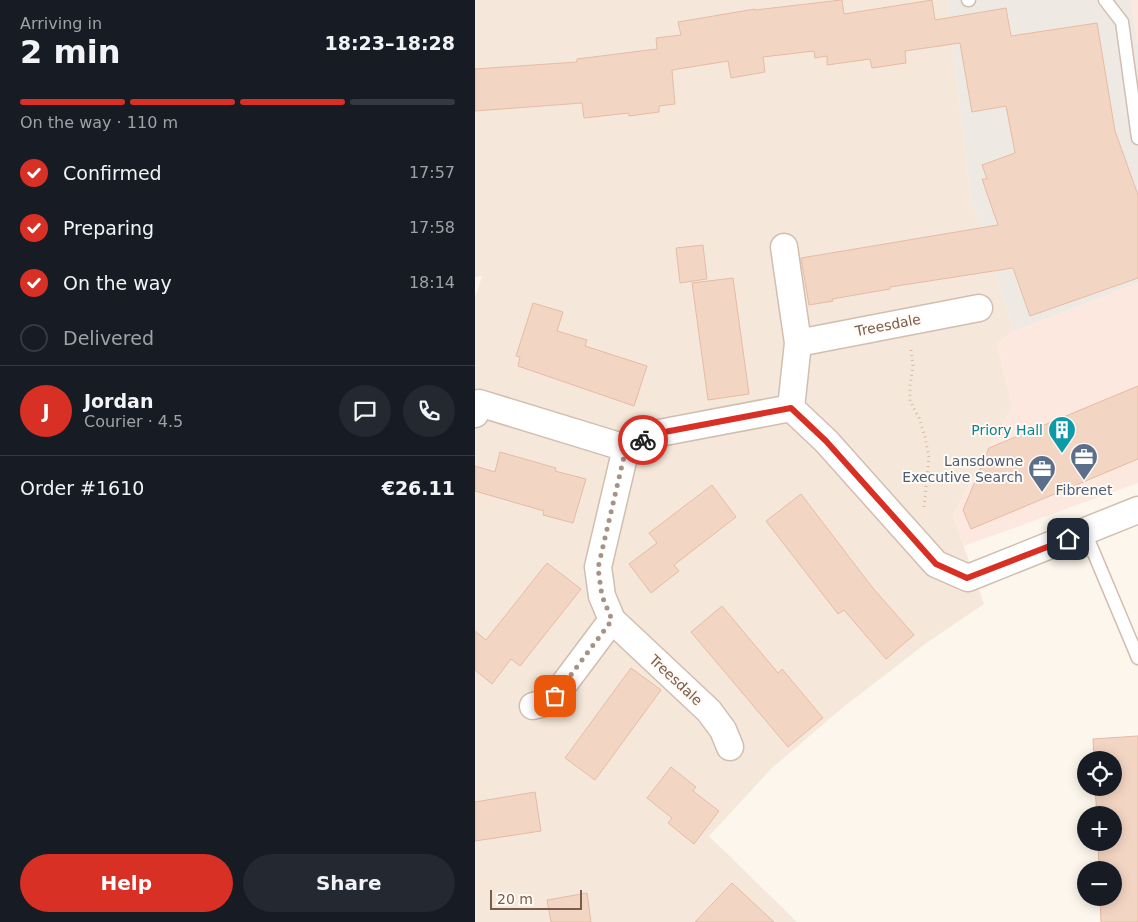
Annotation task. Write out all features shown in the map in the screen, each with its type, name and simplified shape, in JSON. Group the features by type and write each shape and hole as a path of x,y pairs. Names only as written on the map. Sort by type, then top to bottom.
{"street":[{"path":"784,247 798,343 791,408"},
{"name":"Treesdale","path":"798,343 979,308"},
{"path":"475,414 479,403 626,448 654,434 791,408"},
{"path":"791,408 826,441 936,564 967,578 1138,510"},
{"name":"Treesdale","path":"626,448 598,568 602,596 612,620 709,711 723,730 730,747"},
{"path":"533,706 545,703 555,696 612,620"}],"lane":[{"path":"1105,0 1122,22 1138,138"},
{"path":"1085,532 1138,658"}],"path":[{"path":"903,322 913,365 910,401 919,418 929,458 923,504 924,539 918,545"}],"shaded area":[{"path":"475,0 947,0 971,198 1014,331 997,344 1012,406 953,515 984,604 925,644 841,709 772,768 709,836 797,922 475,922 475,298 482,276 475,277"},
{"path":"947,0 1130,0 1138,45 1138,283 1014,331 971,198"},
{"path":"1130,0 1138,0 1138,45"},
{"path":"1138,283 1138,483 964,546 953,515 1012,406 997,344 1014,331"}],"building":[{"path":"842,0 844,14 932,0 935,20 1006,8 1011,36 1097,23 1115,131 1138,195 1138,278 1030,316 1013,268 890,287 890,289 809,305 801,258 998,225 982,179 987,179 982,165 1015,153 1006,106 972,112 960,43 905,51 906,63 872,68 870,59 827,65 827,56 815,58 814,51 763,57 765,72 731,78 728,61 672,70 675,104 659,106 659,112 629,116 629,113 584,118 582,103 475,111 475,69 577,62 577,59 657,49 656,38 681,35 678,22 755,9"},
{"path":"703,245 707,279 680,283 676,248"},
{"path":"733,278 749,394 708,400 692,283"},
{"path":"533,303 563,312 557,331 587,340 585,346 647,366 634,406 518,366 520,357 516,356"},
{"name":"Priory Hall","path":"1138,386 1138,459 971,529 963,510 989,448"},
{"path":"500,452 556,468 555,471 586,479 573,523 543,515 544,511 475,491 475,466 495,472"},
{"path":"712,485 736,517 674,565 679,571 651,593 629,564 657,543 649,533"},
{"path":"801,494 872,587 914,635 886,659 844,610 838,614 766,521"},
{"path":"547,563 581,589 520,666 511,659 492,684 475,670 475,631 486,640"},
{"path":"722,606 778,673 782,669 823,718 788,747 691,632"},
{"path":"631,668 661,690 595,780 565,758"},
{"path":"1138,736 1138,922 1101,922 1100,906 1122,906 1122,861 1099,861 1098,851 1122,851 1122,806 1096,806 1096,796 1122,796 1122,751 1094,751 1093,739"},
{"path":"671,767 696,787 693,791 719,811 694,844 668,823 672,818 647,798"},
{"path":"535,792 541,831 475,841 475,802"},
{"path":"732,883 774,922 695,922"},
{"path":"587,893 591,922 551,922 547,900"}],"way so far":[{"path":"555,696 612,620 602,596 598,568 626,448 643,440"}],"place":[{"name":"Priory Hall","path":"1062,454"},
{"name":"Fibrenet","path":"1084,481"},
{"name":"Lansdowne Executive Search","path":"1042,493"}],"route":[{"path":"643,440 654,434 791,408 826,441 936,564 967,578 1068,539"}]}
